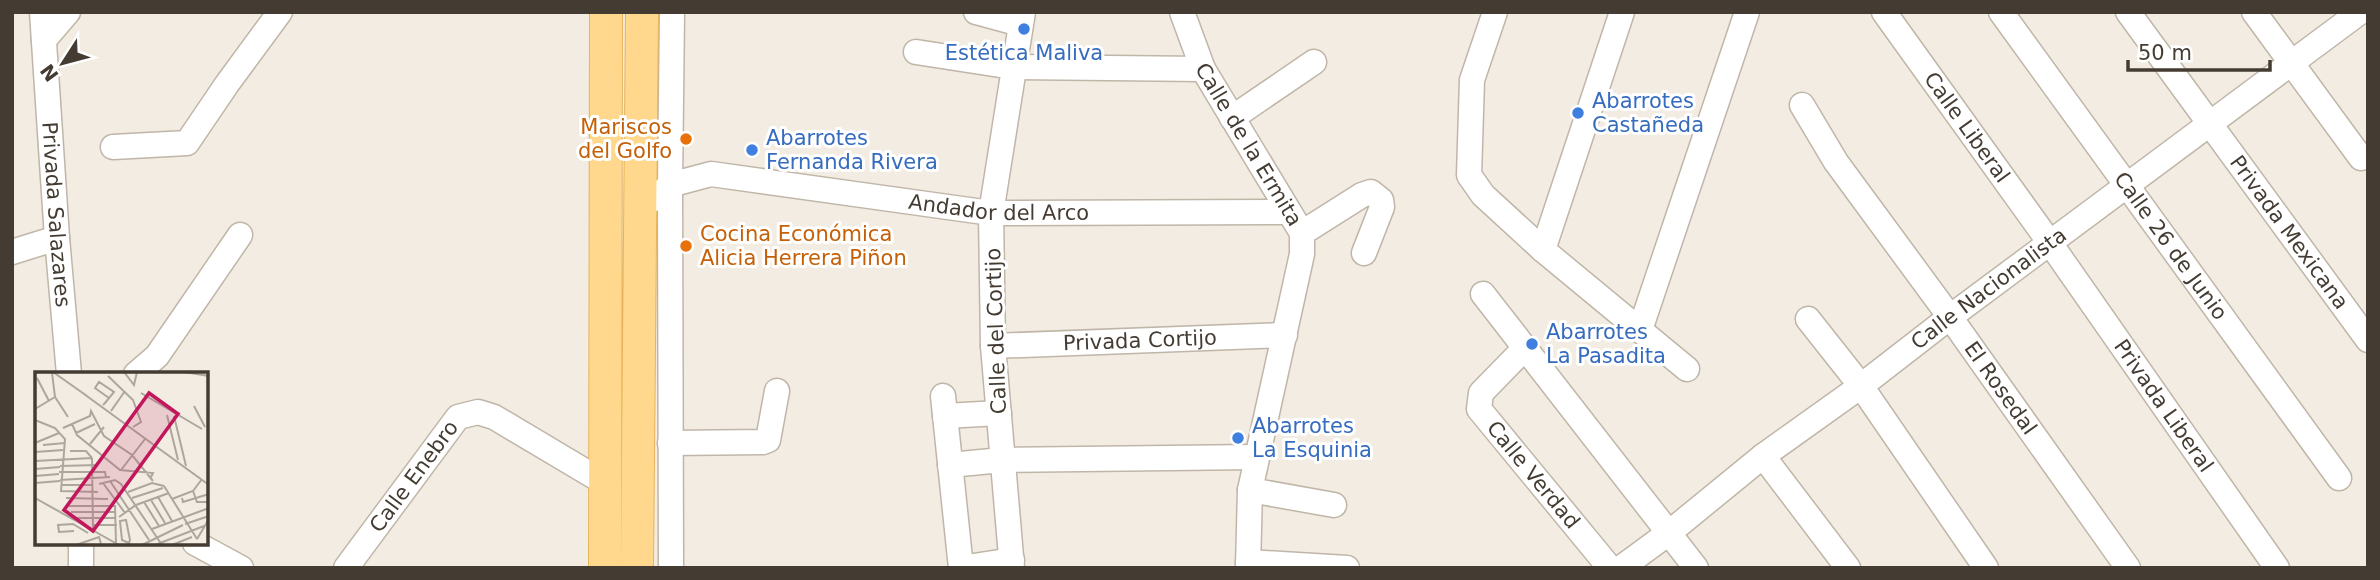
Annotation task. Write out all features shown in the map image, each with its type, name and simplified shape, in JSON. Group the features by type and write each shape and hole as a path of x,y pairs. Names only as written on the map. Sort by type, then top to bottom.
{"main road":[{"path":"605,568 606,12"},
{"path":"638,563 642,12"},
{"path":"606,72 642,73"}],"street":[{"name":"Privada Salazares","path":"42,12 69,372"},
{"path":"44,40 68,12"},
{"path":"113,147 187,143 280,12"},
{"path":"638,563 671,563 672,12"},
{"path":"976,12 1021,18"},
{"name":"Calle de la Ermita","path":"1182,12 1203,69 1302,233 1302,254 1250,490 1248,565"},
{"path":"1495,12 1472,80 1469,175 1483,194 1543,250 1687,369"},
{"path":"1543,250 1622,12"},
{"path":"1640,330 1747,12"},
{"name":"Calle Liberal","path":"1884,12 2050,243"},
{"name":"Calle 26 de Junio","path":"2001,12 2339,478"},
{"name":"Privada Mexicana","path":"2128,12 2368,340"},
{"path":"2254,12 2361,158"},
{"name":"Calle Nacionalista","path":"1621,568 1763,456 1861,386 2292,63 2349,16"},
{"name":"Calle del Cortijo","path":"1012,564 993,346 991,212 1021,18"},
{"path":"916,52 1013,67 1203,69"},
{"path":"1232,118 1314,62"},
{"name":"Andador del Arco","path":"642,73 654,100 658,130 679,155 710,174"},
{"name":"El Rosedal","path":"1802,105 1836,162 1950,317 2127,568"},
{"name":"Andador del Arco","path":"640,209 670,185 710,174 991,212 1289,212"},
{"path":"1302,233 1371,192 1381,200 1382,207 1364,253"},
{"path":"137,372 158,356 240,235"},
{"path":"12,252 57,238"},
{"name":"Privada Liberal","path":"2050,243 2277,568"},
{"path":"1483,294 1696,568"},
{"path":"1808,319 1861,386 1986,568"},
{"name":"Privada Cortijo","path":"993,346 1285,335"},
{"name":"Calle Verdad","path":"1524,349 1481,393 1479,409 1610,568"},
{"path":"670,443 768,440 777,391"},
{"path":"999,414 944,406 961,568 1012,564"},
{"name":"Calle Enebro","path":"346,568 458,417 478,412 494,417 605,483"},
{"path":"1763,456 1848,568"},
{"path":"950,465 1002,460 1256,457"},
{"path":"638,471 670,471"},
{"path":"1250,490 1334,505"},
{"path":"81,545 81,568"},
{"path":"199,545 241,568"},
{"path":"1248,565 1347,568"}],"place":[{"name":"Estética Maliva","path":"1024,29"},
{"name":"Abarrotes Castañeda","path":"1578,113"},
{"name":"Mariscos del Golfo","path":"686,139"},
{"name":"Abarrotes Fernanda Rivera","path":"752,150"},
{"name":"Cocina Económica Alicia Herrera Piñon","path":"686,246"},
{"name":"Abarrotes La Pasadita","path":"1532,344"},
{"name":"Abarrotes La Esquinia","path":"1238,438"}]}
